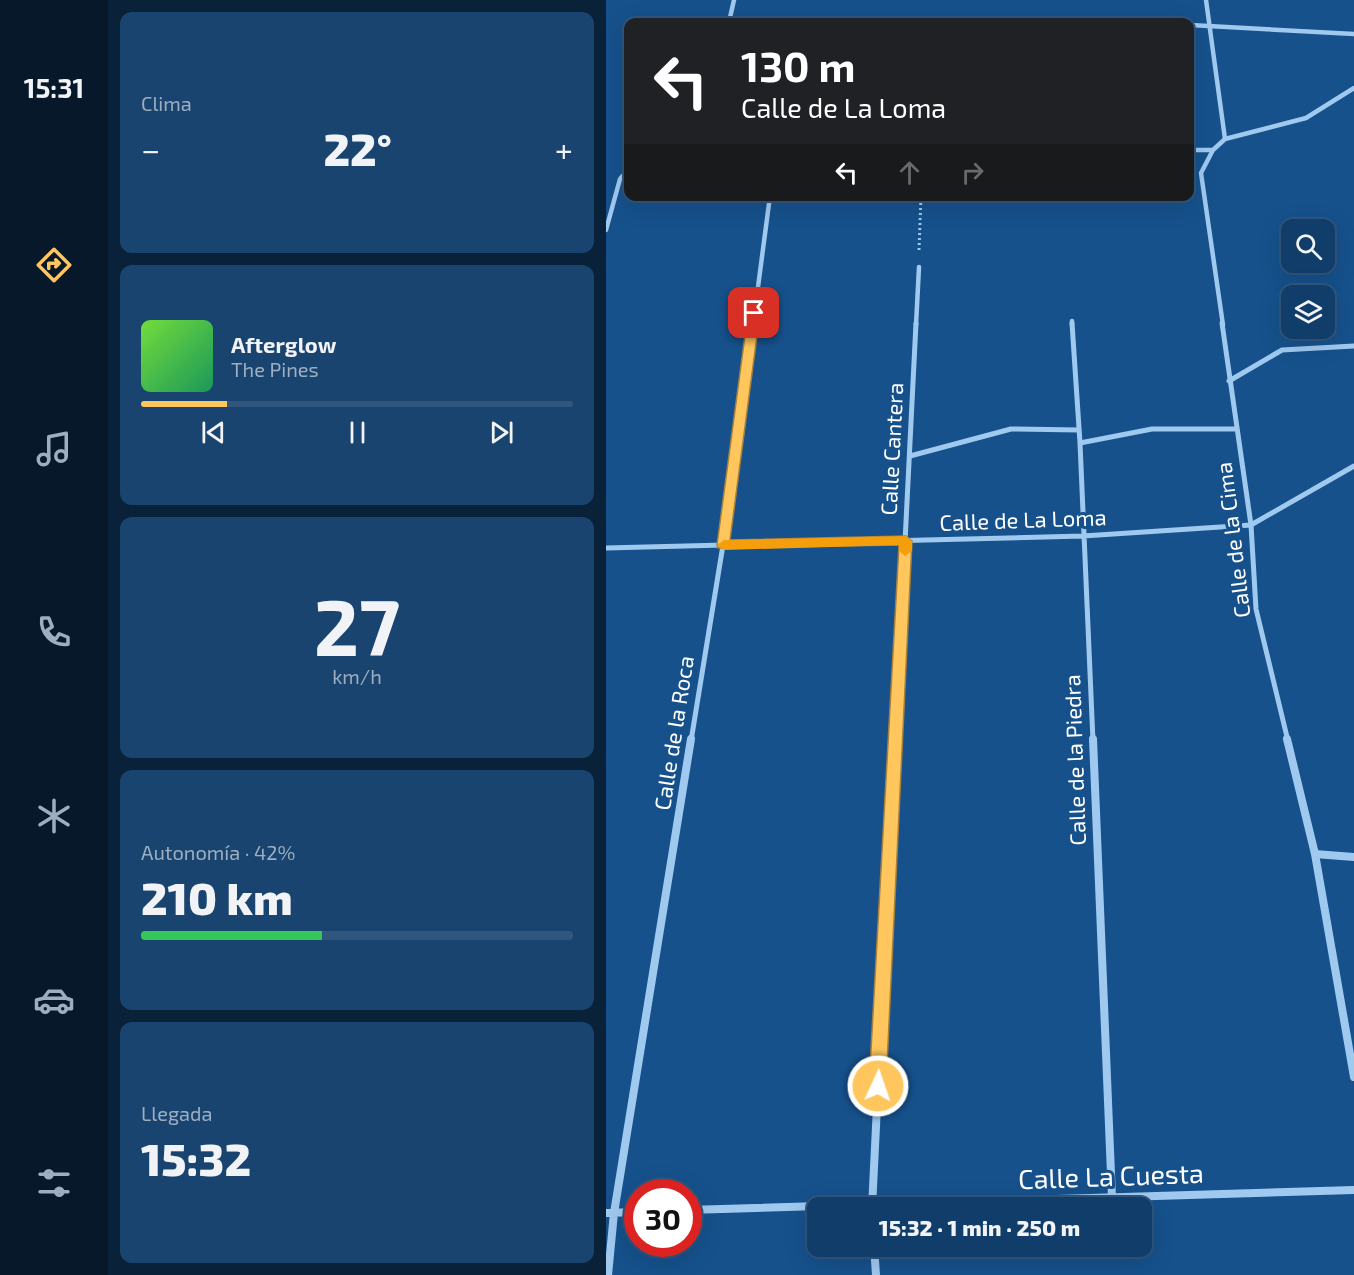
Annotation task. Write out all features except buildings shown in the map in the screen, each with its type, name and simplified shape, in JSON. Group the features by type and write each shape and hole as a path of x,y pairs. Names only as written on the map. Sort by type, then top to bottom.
{"street":[{"path":"730,18 734,0"},
{"path":"1206,0 1225,139 1306,118 1354,88"},
{"path":"1194,25 1354,34"},
{"name":"Calle de la Cima","path":"1225,139 1213,150 1201,173 1251,525 1256,609 1315,854 1354,1077"},
{"path":"1194,150 1213,150"},
{"path":"606,230 620,179 624,174"},
{"name":"Calle de la Roca","path":"608,1275 610,1213 723,545 769,201"},
{"name":"Calle Cantera","path":"872,1197 919,267"},
{"name":"Calle de la Piedra","path":"1072,321 1080,443 1112,1197"},
{"path":"1229,381 1282,350 1354,346"},
{"path":"910,456 1011,429 1079,430"},
{"path":"1080,443 1152,429 1236,429"},
{"name":"Calle de La Loma","path":"606,548 1083,536 1251,525 1354,466"},
{"path":"1315,854 1354,857"},
{"name":"Calle La Cuesta","path":"1142,1197 1354,1190"},
{"name":"Calle La Cuesta","path":"702,1210 807,1207"},
{"path":"875,1257 876,1275"}],"path":[{"path":"919,267 921,201"}],"slow traffic":[{"path":"724,545 906,541 905,551"}],"route":[{"path":"754,313 723,545 906,541 878,1086"}]}
